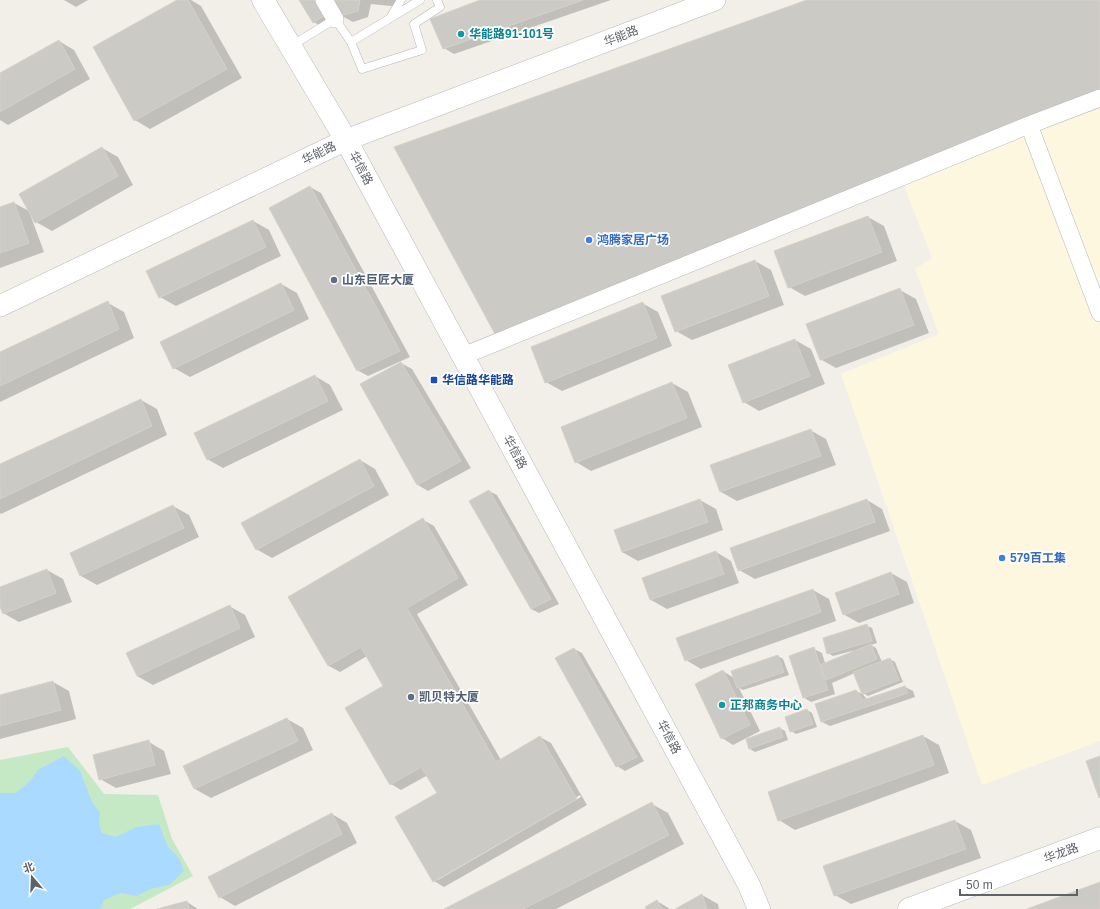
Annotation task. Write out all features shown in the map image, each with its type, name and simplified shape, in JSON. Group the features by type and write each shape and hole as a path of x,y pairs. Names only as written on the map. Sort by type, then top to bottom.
{"main road":[{"name":"华信路","path":"263,0 346,140 750,885 759,909"},
{"name":"华龙路","path":"909,909 1100,838"}],"street":[{"path":"324,0 335,19"},
{"name":"华能路","path":"0,306 346,140 716,0"},
{"path":"463,356 1029,125 1100,98"},
{"path":"1029,125 1100,313"}],"lane":[{"path":"391,18 402,0"},
{"path":"351,42 420,0"},
{"path":"291,47 335,19 351,42 362,69 422,50 414,24 440,7 438,0"}],"shaded area":[{"name":"579百工集","path":"1100,103 1100,741 982,785 841,374 939,334 915,269 932,258 903,183"}],"green space":[{"path":"68,747 104,794 158,795 172,839 193,876 130,909 0,909 0,760"}],"water":[{"path":"64,756 80,771 92,802 100,813 99,824 102,833 116,837 136,827 159,824 168,847 179,858 184,871 169,885 150,889 137,896 121,893 104,900 100,909 0,909 0,793 16,793 30,781 38,770"}],"building":[{"path":"177,0 188,0 227,69 134,121 93,47"},
{"path":"299,0 318,0 327,14 313,23"},
{"path":"332,0 360,0 358,11 341,16"},
{"name":"华能路91-101号","path":"480,0 583,0 443,49 430,19"},
{"name":"鸿腾家居广场","path":"807,0 1100,0 1100,97 495,334 394,147"},
{"path":"59,40 75,69 0,112 0,73"},
{"path":"102,147 118,176 35,223 19,194"},
{"name":"山东巨匠大厦","path":"310,186 400,351 357,371 269,208"},
{"path":"14,202 29,243 0,253 0,207"},
{"path":"868,216 882,252 788,288 774,251"},
{"path":"253,220 266,247 159,298 146,271"},
{"path":"755,260 769,296 675,332 661,296"},
{"path":"281,283 294,310 173,369 160,342"},
{"path":"900,288 914,325 820,360 806,324"},
{"path":"108,301 119,329 0,386 0,352"},
{"path":"643,302 657,338 545,383 531,347"},
{"path":"795,339 810,376 743,403 728,365"},
{"path":"401,362 461,461 417,485 360,384"},
{"path":"315,375 328,401 207,460 194,433"},
{"path":"672,382 687,418 575,463 561,427"},
{"path":"141,399 152,426 0,499 0,464"},
{"path":"811,429 821,456 720,492 710,465"},
{"path":"360,459 374,486 256,550 241,523"},
{"path":"489,490 551,599 531,609 469,501"},
{"path":"700,499 708,522 622,552 614,530"},
{"path":"867,499 875,522 738,571 730,548"},
{"path":"173,505 184,528 80,576 70,553"},
{"name":"凯贝特大厦","path":"423,518 458,578 407,608 496,762 540,736 577,799 433,882 395,817 437,793 421,767 390,785 345,708 383,686 361,647 328,666 288,597"},
{"path":"716,551 724,574 650,600 642,578"},
{"path":"47,569 56,593 3,614 0,607 0,587"},
{"path":"891,572 899,594 843,615 835,593"},
{"path":"813,589 821,612 685,661 676,638"},
{"path":"230,605 240,628 137,676 126,653"},
{"path":"867,624 872,641 827,654 823,638"},
{"path":"871,644 877,659 826,680 820,665"},
{"path":"814,647 828,690 803,698 789,656"},
{"path":"574,648 637,757 616,767 555,658"},
{"path":"778,655 784,672 737,688 731,671"},
{"path":"890,658 899,680 862,694 853,672"},
{"name":"正邦商务中心","path":"723,670 750,725 721,739 695,684"},
{"path":"53,681 61,710 0,726 0,695"},
{"path":"905,686 908,693 821,722 815,704 856,690 863,700"},
{"path":"807,709 813,724 790,732 785,717"},
{"path":"287,718 298,741 194,789 183,766"},
{"path":"780,727 783,737 749,749 746,739"},
{"path":"923,735 934,765 778,821 768,792"},
{"path":"149,740 155,765 99,780 93,755"},
{"path":"1100,756 1100,797 1099,798 1086,761"},
{"path":"652,802 669,835 523,909 444,909"},
{"path":"332,813 342,834 219,898 208,877"},
{"path":"955,820 966,849 834,896 823,866"},
{"path":"1100,882 1100,909 1027,909"},
{"path":"702,894 707,909 675,909"},
{"path":"657,900 662,909 646,909 645,907"},
{"path":"187,901 189,909 157,909"}],"place":[{"name":"华能路91-101号","path":"461,34"},
{"name":"鸿腾家居广场","path":"589,240"},
{"name":"山东巨匠大厦","path":"334,280"},
{"name":"华信路华能路","path":"434,380"},
{"name":"579百工集","path":"1002,558"},
{"name":"凯贝特大厦","path":"411,697"},
{"name":"正邦商务中心","path":"722,705"}]}
